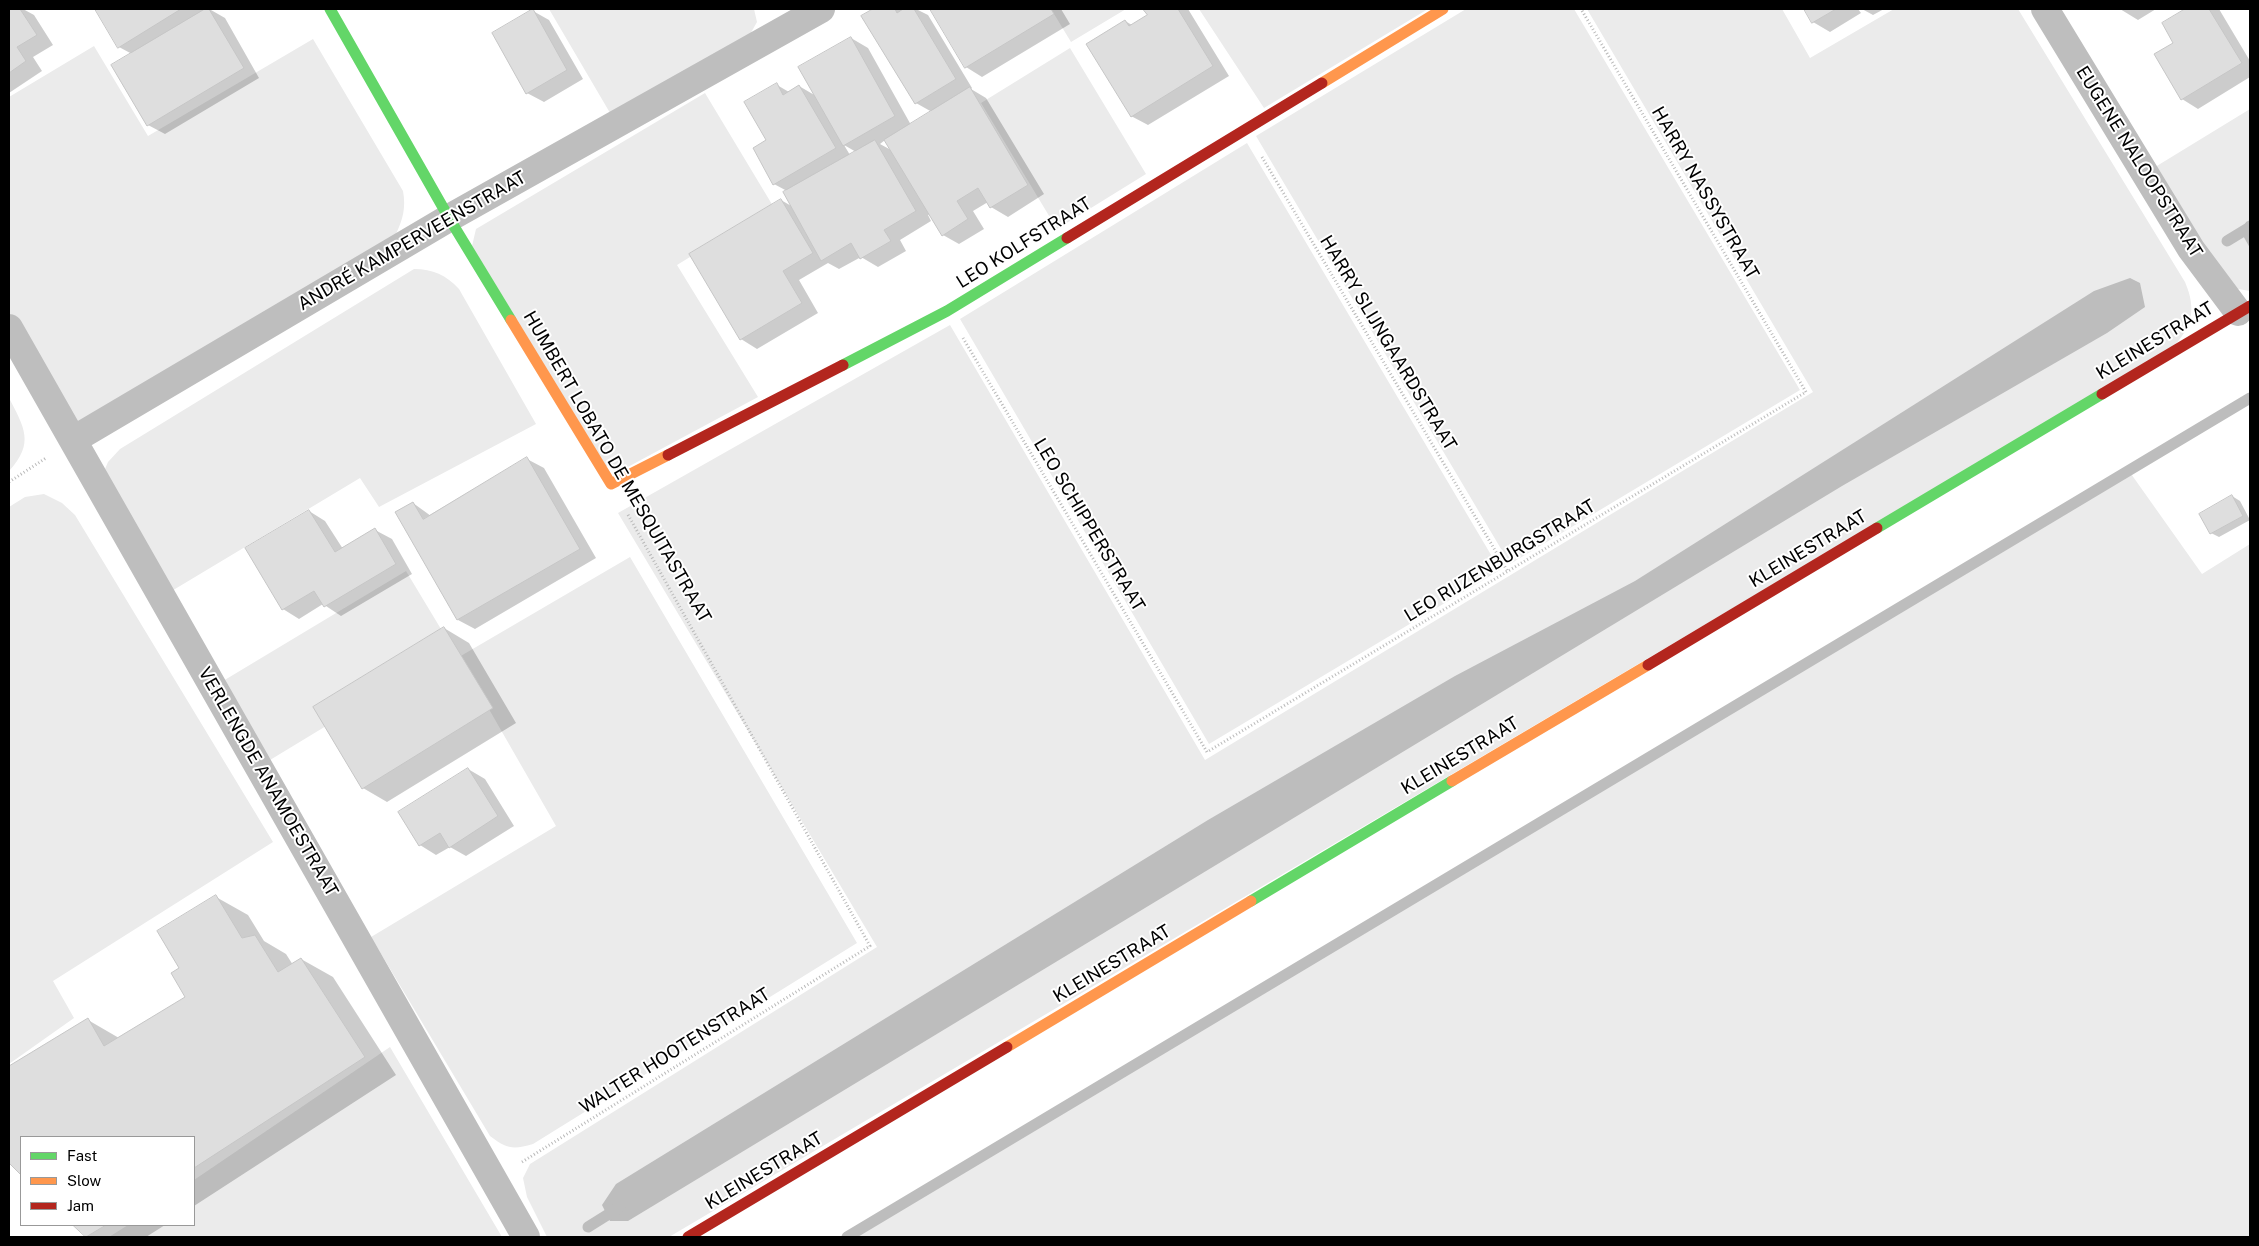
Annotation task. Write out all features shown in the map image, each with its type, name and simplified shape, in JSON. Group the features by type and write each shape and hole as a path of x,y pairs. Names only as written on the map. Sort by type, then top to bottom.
{"street":[{"name":"HUMBERT LOBATO DE MESQUITASTRAAT","path":"330,9 449,218 611,484"},
{"name":"ANDRÉ KAMPERVEENSTRAAT","path":"74,440 449,218 821,9"},
{"name":"LEO KOLFSTRAAT","path":"611,484 947,311 1443,9"},
{"name":"EUGENE NALOOPSTRAAT","path":"2045,9 2191,249 2244,309"},
{"name":"KLEINESTRAAT","path":"688,1237 2244,309"},
{"name":"VERLENGDE ANAMOESTRAAT","path":"9,328 526,1237"}],"path":[{"name":"HARRY NASSYSTRAAT","path":"1581,9 1806,392"},
{"name":"HARRY SLIJNGAARDSTRAAT","path":"1245,128 1508,572"},
{"name":"LEO SCHIPPERSTRAAT","path":"947,311 1207,752"},
{"name":"LEO RIJZENBURGSTRAAT","path":"1207,752 1806,392"},
{"path":"9,482 74,440"},
{"name":"HUMBERT LOBATO DE MESQUITASTRAAT","path":"611,484 870,946"},
{"name":"WALTER HOOTENSTRAAT","path":"494,1180 870,946"}],"shaded area":[{"path":"549,9 754,9 757,22 748,38 613,118"},
{"path":"1051,9 1126,9 1071,42"},
{"path":"1199,9 1428,9 1264,108"},
{"path":"1466,9 1574,9 1800,390 1510,564 1256,136"},
{"path":"1587,9 1782,9 1810,58 1894,9 2018,9 2185,282 2191,301 2191,310 2188,326 2184,334 2171,349 669,1237 547,1237 527,1197 523,1178 530,1164 877,947 618,513 950,325 1205,760 1813,392"},
{"path":"313,39 403,191 403,213 396,234 98,422 71,422 9,325 9,97 94,46 148,136"},
{"path":"1070,48 1146,174 1057,229 981,103"},
{"path":"705,93 773,206 677,265 758,397 624,469 606,466 472,246 476,229"},
{"path":"2250,109 2250,291 2232,288 2147,172"},
{"path":"1247,143 1500,570 1209,744 960,319"},
{"path":"2250,220 2250,248 2241,232 2246,222"},
{"path":"414,269 427,270 439,274 459,289 536,424 379,507 360,478 165,595 102,476 108,462 120,449"},
{"path":"2130,278 2140,283 2145,307 2107,333 1842,486 628,1221 610,1221 602,1205 616,1184 1208,820 1455,676 1635,581 2094,291"},
{"path":"9,398 22,426 24,443 22,452 9,471"},
{"path":"2129,471 2202,574 2250,544 2250,1237 847,1237"},
{"path":"44,494 62,503 75,515 273,842 53,981 74,1018 9,1064 9,507 25,497"},
{"path":"630,557 857,943 533,1144 515,1148 501,1144 490,1136 371,937 556,826 459,657"},
{"path":"406,571 453,649 270,760 223,681"},
{"path":"390,1047 502,1237 109,1237 126,1226 195,1226 195,1179"}],"building":[{"path":"20,9 37,35 17,47 26,61 9,73 9,10"},
{"path":"95,9 181,9 118,48"},
{"path":"205,9 209,9 244,68 147,126 111,65"},
{"path":"533,9 567,70 526,94 492,33"},
{"path":"873,9 895,9 897,13 903,9 914,9 956,79 915,104 861,16"},
{"path":"930,9 1051,9 1054,14 965,68"},
{"path":"1143,9 1178,9 1213,66 1131,117 1086,44 1125,20 1129,26 1147,15"},
{"path":"1804,9 1836,9 1812,23"},
{"path":"2185,9 2209,9 2242,63 2181,100 2154,54 2173,43 2162,23"},
{"path":"851,37 895,116 843,146 798,67"},
{"path":"777,83 783,95 799,85 836,148 773,185 753,148 766,140 744,102"},
{"path":"970,87 1028,185 990,208 978,188 957,201 968,219 942,236 884,140"},
{"path":"875,140 916,211 884,230 891,241 860,259 851,243 821,261 783,192"},
{"path":"781,199 813,253 783,271 802,303 740,340 689,254"},
{"path":"527,457 580,549 457,620 395,512 413,502 423,519"},
{"path":"2232,495 2243,516 2210,534 2199,514"},
{"path":"309,510 335,552 375,528 396,564 324,607 314,591 282,610 245,548"},
{"path":"444,627 493,708 362,789 313,707"},
{"path":"468,768 498,816 449,848 440,833 419,846 398,812"},
{"path":"216,895 242,938 255,935 278,972 301,958 365,1057 195,1167 195,1136 20,1136 20,1174 9,1163 9,1066 88,1018 104,1046 185,997 171,973 179,968 157,931"},
{"path":"74,1226 104,1226 86,1237"}],"waterway":[{"path":"2227,241 2250,227"},
{"path":"847,1237 2250,398"},
{"path":"588,1227 620,1207"}],"traffic: fast":[{"path":"330,9 449,218 511,320"},
{"path":"843,365 947,311 1067,238"},
{"path":"1877,528 2102,394"},
{"path":"1251,901 1452,781"}],"traffic: slow":[{"path":"1322,83 1443,9"},
{"path":"511,320 611,484 668,455"},
{"path":"1452,781 1648,665"},
{"path":"1007,1047 1251,901"}],"traffic: jam":[{"path":"1067,238 1322,83"},
{"path":"2102,394 2250,306"},
{"path":"668,455 843,365"},
{"path":"1648,665 1877,528"},
{"path":"688,1237 1007,1047"}]}
